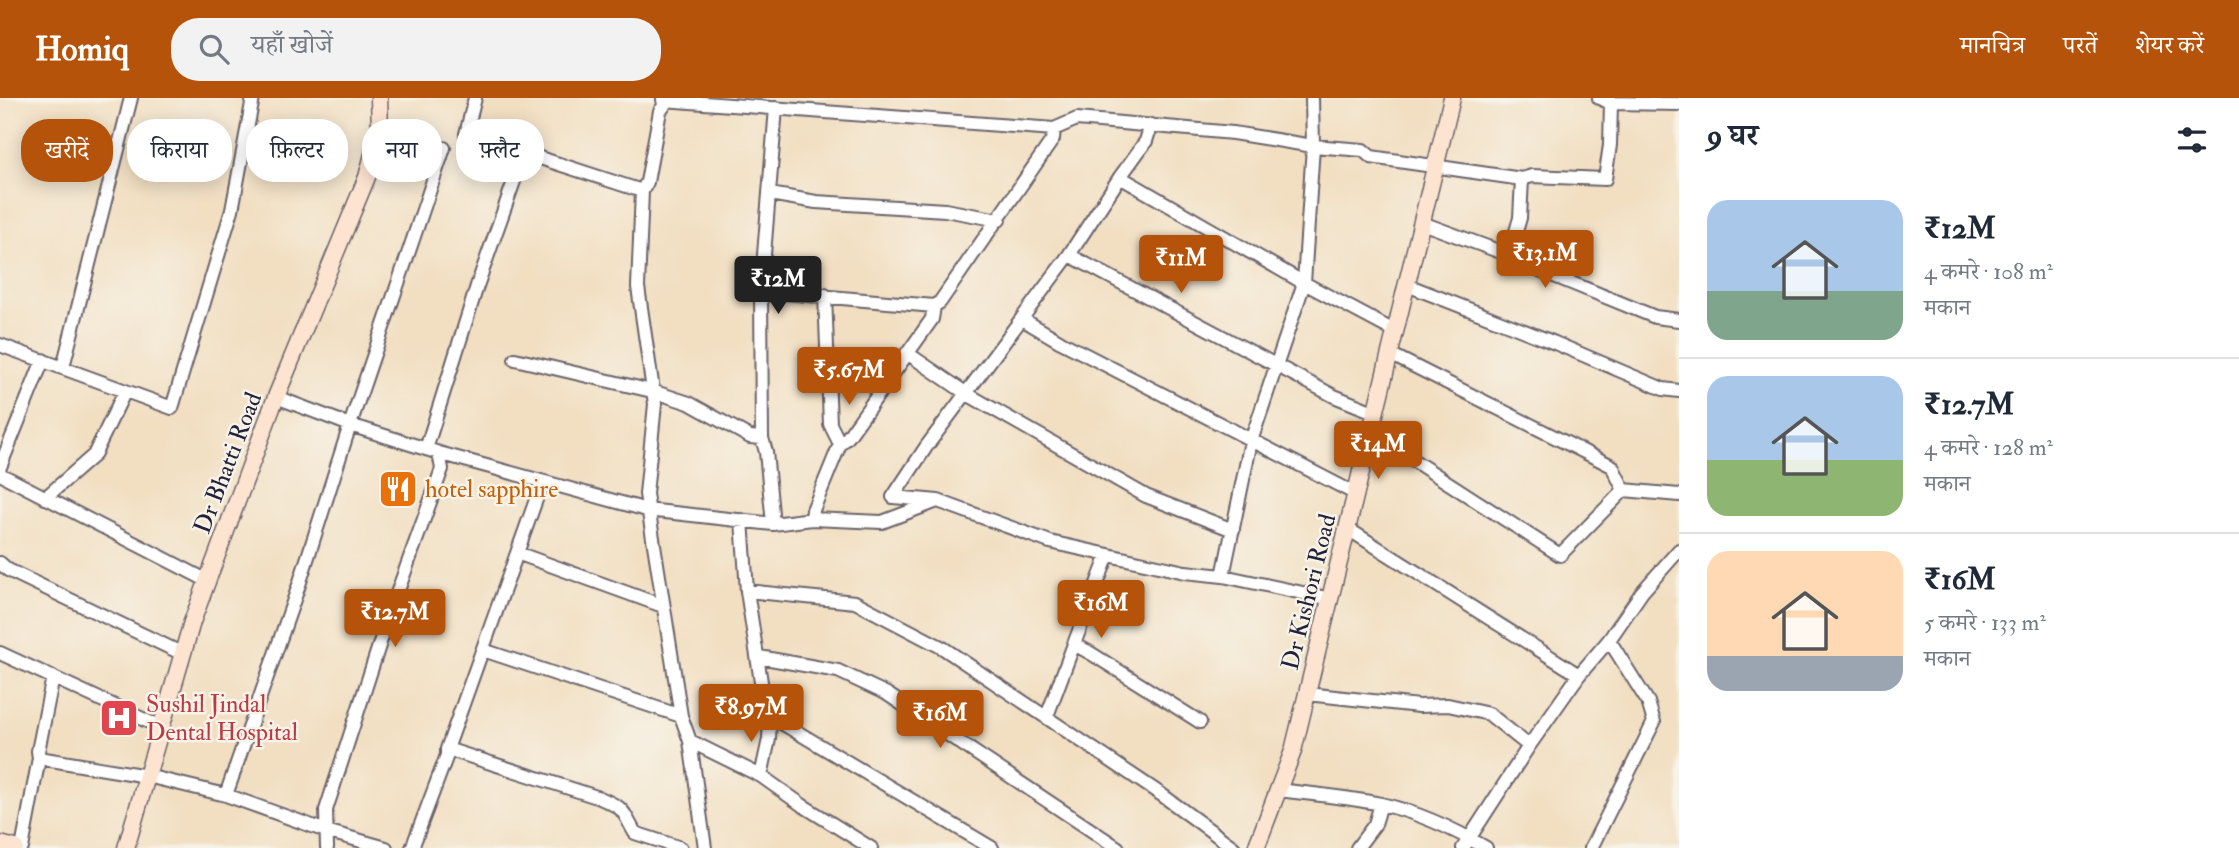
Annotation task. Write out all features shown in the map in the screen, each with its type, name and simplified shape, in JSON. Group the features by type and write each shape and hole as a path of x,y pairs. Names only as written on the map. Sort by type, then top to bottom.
{"street":[{"path":"63,368 131,98"},
{"path":"0,345 172,408 232,210 253,98"},
{"name":"Dr Bhatti Road","path":"127,848 183,654 208,580 276,397 367,177 380,128 379,98"},
{"path":"470,119 475,98"},
{"path":"1223,576 1251,441 1304,283 1313,146 1312,98"},
{"name":"Dr Kishori Road","path":"1256,848 1293,751 1452,98"},
{"path":"705,848 690,741 681,716 646,494 655,404 638,287 642,191 647,182 663,99 1054,129 1077,119 1151,125 1363,150 1371,157 1522,179 1532,176 1605,179 1610,145 1605,100 1679,104"},
{"path":"773,524 766,452 762,438 761,291 776,108"},
{"path":"1151,125 1146,141 1069,255 926,447 893,497 938,501 1050,542 1185,572 1223,576 1331,599"},
{"path":"761,291 933,306 940,302 999,220 1053,139 1054,129"},
{"path":"226,795 298,588 444,148"},
{"path":"544,159 642,191"},
{"path":"1120,177 1304,283 1396,332"},
{"path":"1509,255 1520,218 1522,179"},
{"path":"327,848 326,810 387,621 442,469 432,451 477,286 513,182"},
{"path":"770,194 816,202 945,210 999,220"},
{"path":"1422,223 1509,255 1515,260 1655,317 1679,320"},
{"path":"1069,255 1334,396 1376,413"},
{"path":"1407,285 1663,389 1679,391"},
{"path":"825,295 830,424 840,444"},
{"path":"812,519 813,510 840,444 932,319 933,306"},
{"path":"1021,319 1356,494"},
{"path":"907,353 967,394 1146,496 1233,530"},
{"path":"1390,354 1612,466 1624,490"},
{"path":"515,359 652,391 689,403 750,436 762,438"},
{"path":"0,467 43,360"},
{"path":"45,498 94,455 125,391"},
{"path":"276,397 350,425 432,451 647,510 773,524 812,519 882,522 938,501"},
{"path":"1371,433 1560,555 1624,490"},
{"path":"0,474 208,580"},
{"path":"412,848 542,483"},
{"path":"1624,490 1679,495"},
{"path":"742,520 747,591 765,708 770,716 990,847"},
{"path":"1348,529 1579,675"},
{"path":"1466,843 1579,675 1609,640 1642,592 1679,550"},
{"path":"517,553 663,606"},
{"path":"1047,716 1108,555"},
{"path":"0,563 8,570 183,654"},
{"path":"747,591 855,602 943,648 1163,795 1234,848"},
{"path":"1591,848 1654,722 1647,702 1609,640"},
{"path":"1073,644 1200,722"},
{"path":"483,650 681,716"},
{"path":"0,653 149,722 162,725"},
{"path":"758,657 838,671 887,694 1118,848"},
{"path":"22,848 53,677"},
{"path":"1307,694 1419,706 1448,705 1489,714 1529,746"},
{"path":"761,776 769,739 770,716"},
{"path":"690,741 761,776 871,848"},
{"path":"447,749 600,798 627,814 635,833 681,848"},
{"path":"39,758 147,776 226,795 326,831 386,848"},
{"path":"1278,790 1381,804 1466,843 1486,848"},
{"path":"1357,848 1375,824 1381,804"},
{"path":"0,844 15,848"}],"place":[{"name":"hotel sapphire","path":"398,489"},
{"name":"Sushil Jindal Dental Hospital","path":"119,718"}]}
